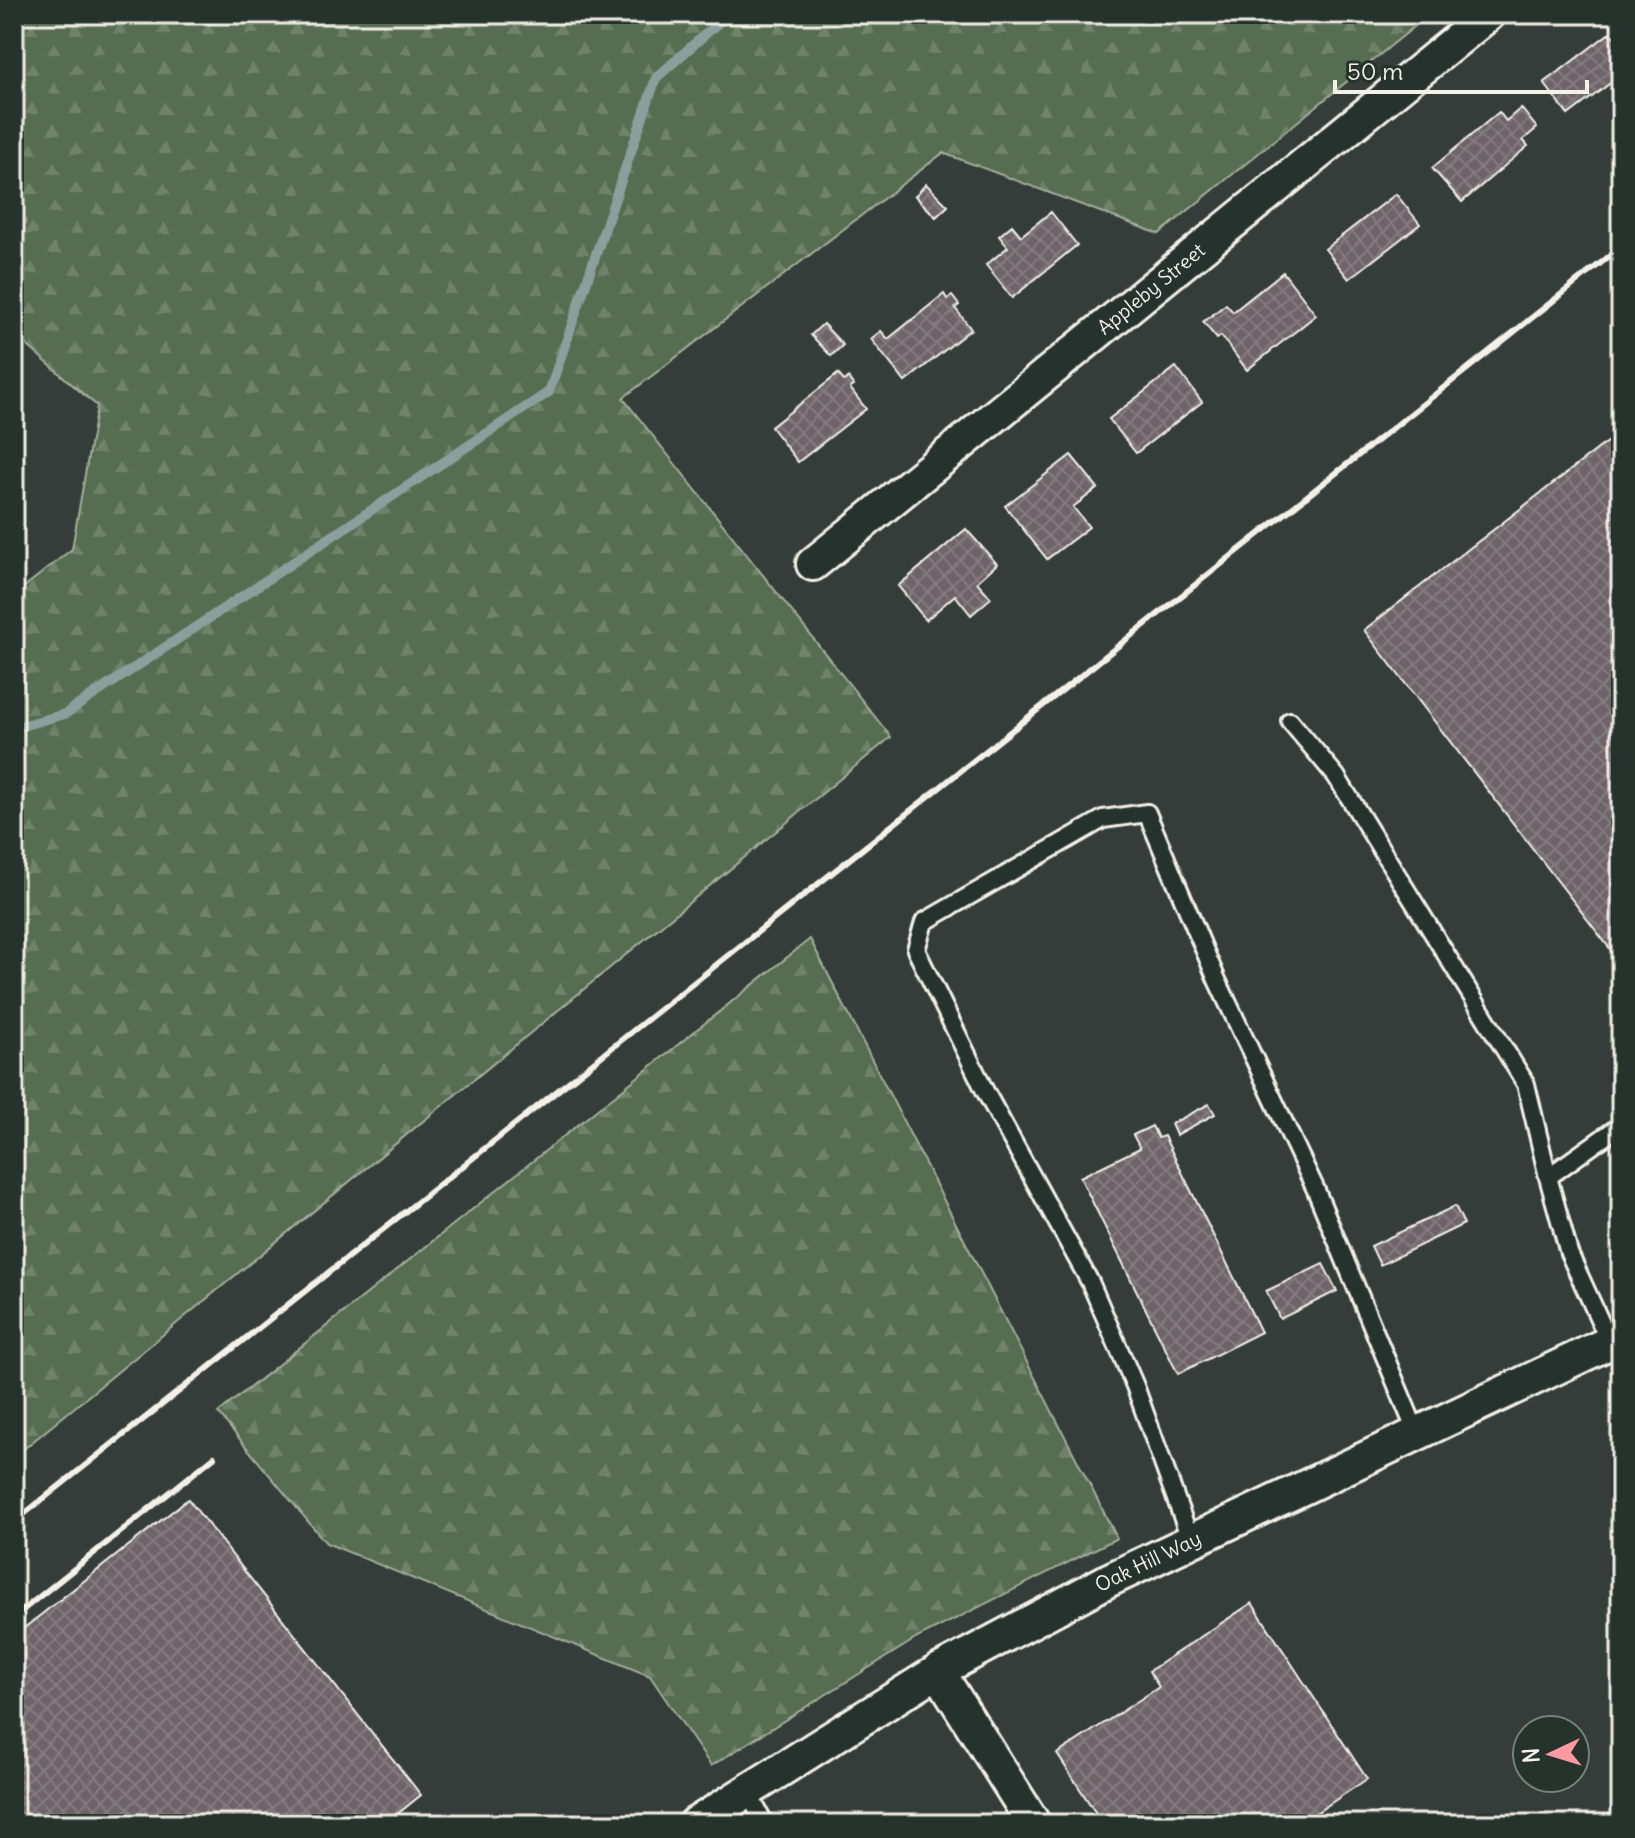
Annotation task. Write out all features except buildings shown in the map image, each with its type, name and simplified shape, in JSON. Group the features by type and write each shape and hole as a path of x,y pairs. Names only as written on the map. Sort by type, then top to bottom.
{"street":[{"name":"Appleby Street","path":"813,564 1489,14"},
{"name":"Oak Hill Way","path":"695,1824 938,1671 1109,1580 1615,1340"},
{"path":"938,1671 1034,1824"}],"lane":[{"path":"1290,721 1336,776 1526,1084 1569,1253 1615,1340"},
{"path":"1191,1541 1135,1386 1090,1282 985,1091 916,950 924,922 1103,819 1147,813 1217,980 1315,1188 1417,1434"},
{"path":"1548,1177 1621,1125"},
{"path":"747,1791 765,1824"}],"green space":[{"path":"14,14 1430,14 1159,234 943,153 623,398 891,737 14,1457 14,595 72,549 97,406 14,334"},
{"path":"810,939 1117,1538 917,1638 711,1766 650,1676 326,1543 218,1413"}],"waterway":[{"path":"14,728 65,714 549,392 656,78 728,14"}],"railway":[{"path":"14,1522 1621,247"},
{"path":"14,1617 214,1457"}]}
